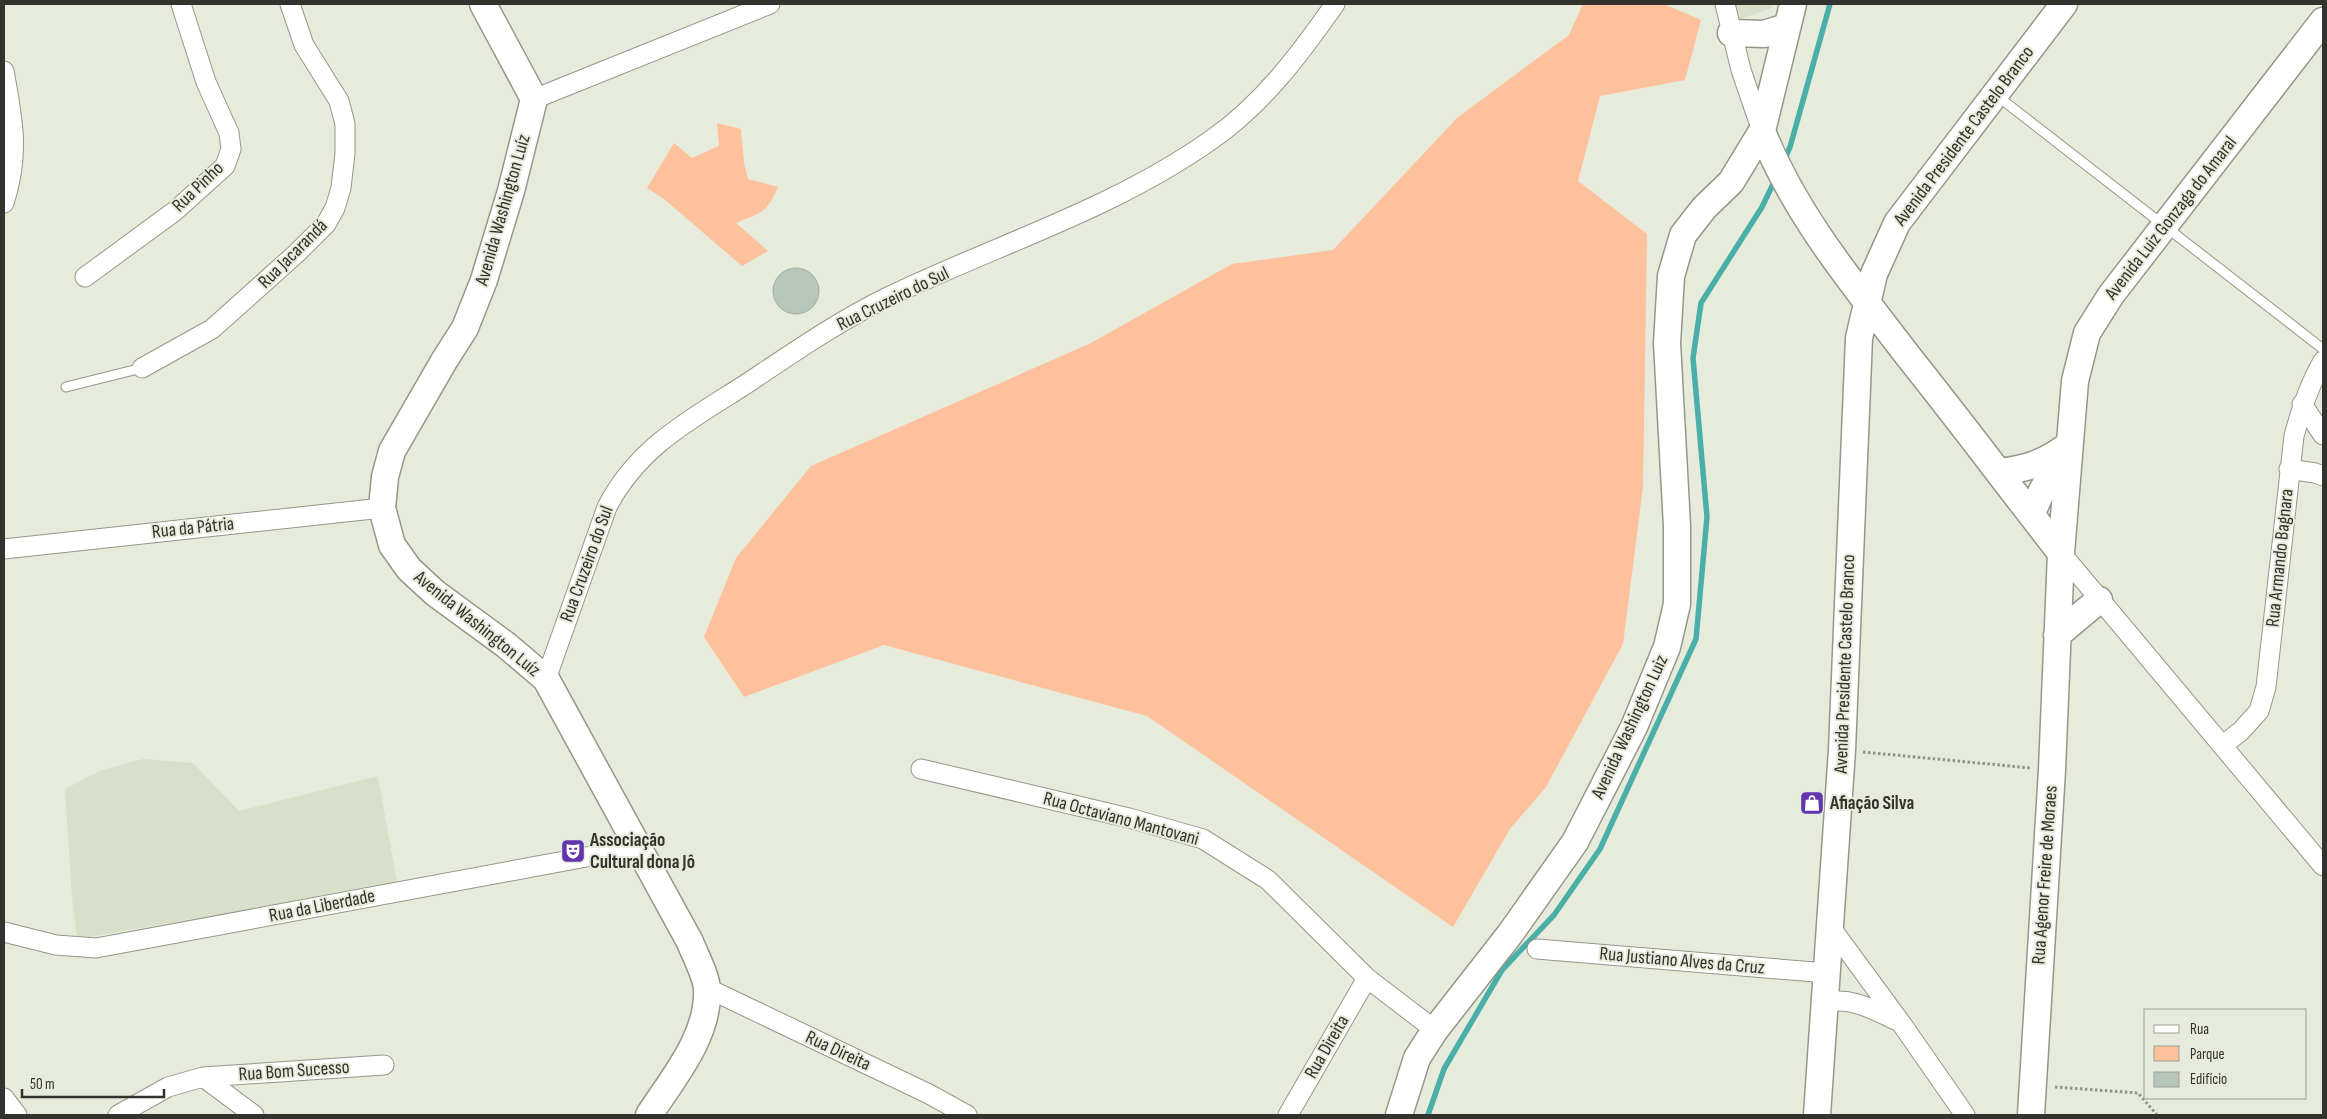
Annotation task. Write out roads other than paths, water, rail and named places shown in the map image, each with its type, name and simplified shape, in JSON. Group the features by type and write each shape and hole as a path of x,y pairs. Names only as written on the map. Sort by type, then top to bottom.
{"street":[{"name":"Rua Pinho","path":"85,277 175,211 225,166 231,149 229,133 206,82 181,4"},
{"name":"Rua Jacarandá","path":"142,368 212,329 297,253 326,224 335,208 341,188 345,154 345,124 339,101 304,45 290,4"},
{"path":"483,4 534,99 770,4"},
{"name":"Rua Cruzeiro do Sul","path":"546,679 607,507 619,484 641,457 691,419 827,332 885,298 1092,209 1166,169 1212,140 1256,104 1314,34 1335,4"},
{"path":"1725,4 1731,33 1762,131 1775,164 1794,199 1868,303 2061,554 2323,866"},
{"name":"Avenida Presidente Castelo Branco","path":"1817,1115 1824,1003 1832,929 1842,750 1859,338 1874,274 1897,223 2064,4"},
{"path":"1731,33 1764,34 1789,16"},
{"name":"Avenida Washington Luiz","path":"1399,1115 1417,1058 1435,1030 1510,934 1575,842 1634,727 1667,646 1677,604 1677,526 1667,343 1671,276 1683,235 1704,208 1731,182 1762,131 1789,16"},
{"name":"Avenida Luiz Gonzaga do Amaral","path":"2061,554 2075,381 2087,333 2110,295 2166,226 2323,21"},
{"path":"4,71 14,122 15,150 4,203"},
{"name":"Avenida Washington Luíz","path":"534,99 511,192 484,280 465,328 392,451 385,477 382,508 392,545 409,569 435,593 506,645 546,679 640,847 690,942 707,988 704,1019 691,1049 649,1115"},
{"name":"Rua Armando Bagnara","path":"2223,745 2241,731 2259,711 2266,687 2294,436 2302,404 2311,381 2323,361"},
{"path":"2302,404 2323,435"},
{"path":"1998,472 2032,466 2047,460 2069,443"},
{"name":"Avenida Luiz Gonzaga do Amaral","path":"2032,515 2040,493 2057,469 2069,443"},
{"path":"2290,469 2323,476"},
{"name":"Rua da Pátria","path":"4,549 382,508"},
{"name":"Rua Agenor Freire de Moraes","path":"2031,1115 2052,770 2061,554"},
{"path":"2057,635 2099,600"},
{"name":"Rua Octaviano Mantovani","path":"921,769 1129,818 1203,839 1268,880 1367,978 1435,1030"},
{"name":"Rua da Liberdade","path":"4,932 56,945 96,948 640,847"},
{"path":"1832,929 1965,1115"},
{"name":"Rua Justiano Alves da Cruz","path":"1537,949 1827,973"},
{"name":"Rua Direita","path":"1288,1115 1367,978"},
{"name":"Rua Direita","path":"707,988 929,1094 967,1115"},
{"path":"1824,1003 1838,1000 1855,1003 1901,1023"},
{"name":"Rua Bom Sucesso","path":"118,1115 168,1087 204,1077 384,1065"},
{"path":"204,1077 254,1115"},
{"path":"4,1098 17,1115"}],"lane":[{"path":"1995,95 2166,226 2323,350"},
{"path":"66,387 142,368"}],"waterway":[{"path":"1784,160 1790,147 1830,4"},
{"path":"1428,1115 1444,1069 1502,970 1554,915 1600,849 1696,639 1707,517 1693,358 1701,303 1762,207 1775,180"}],"place":[{"name":"Afiação Silva","path":"1812,803"},
{"name":"Associação Cultural dona Jô","path":"573,851"}]}
